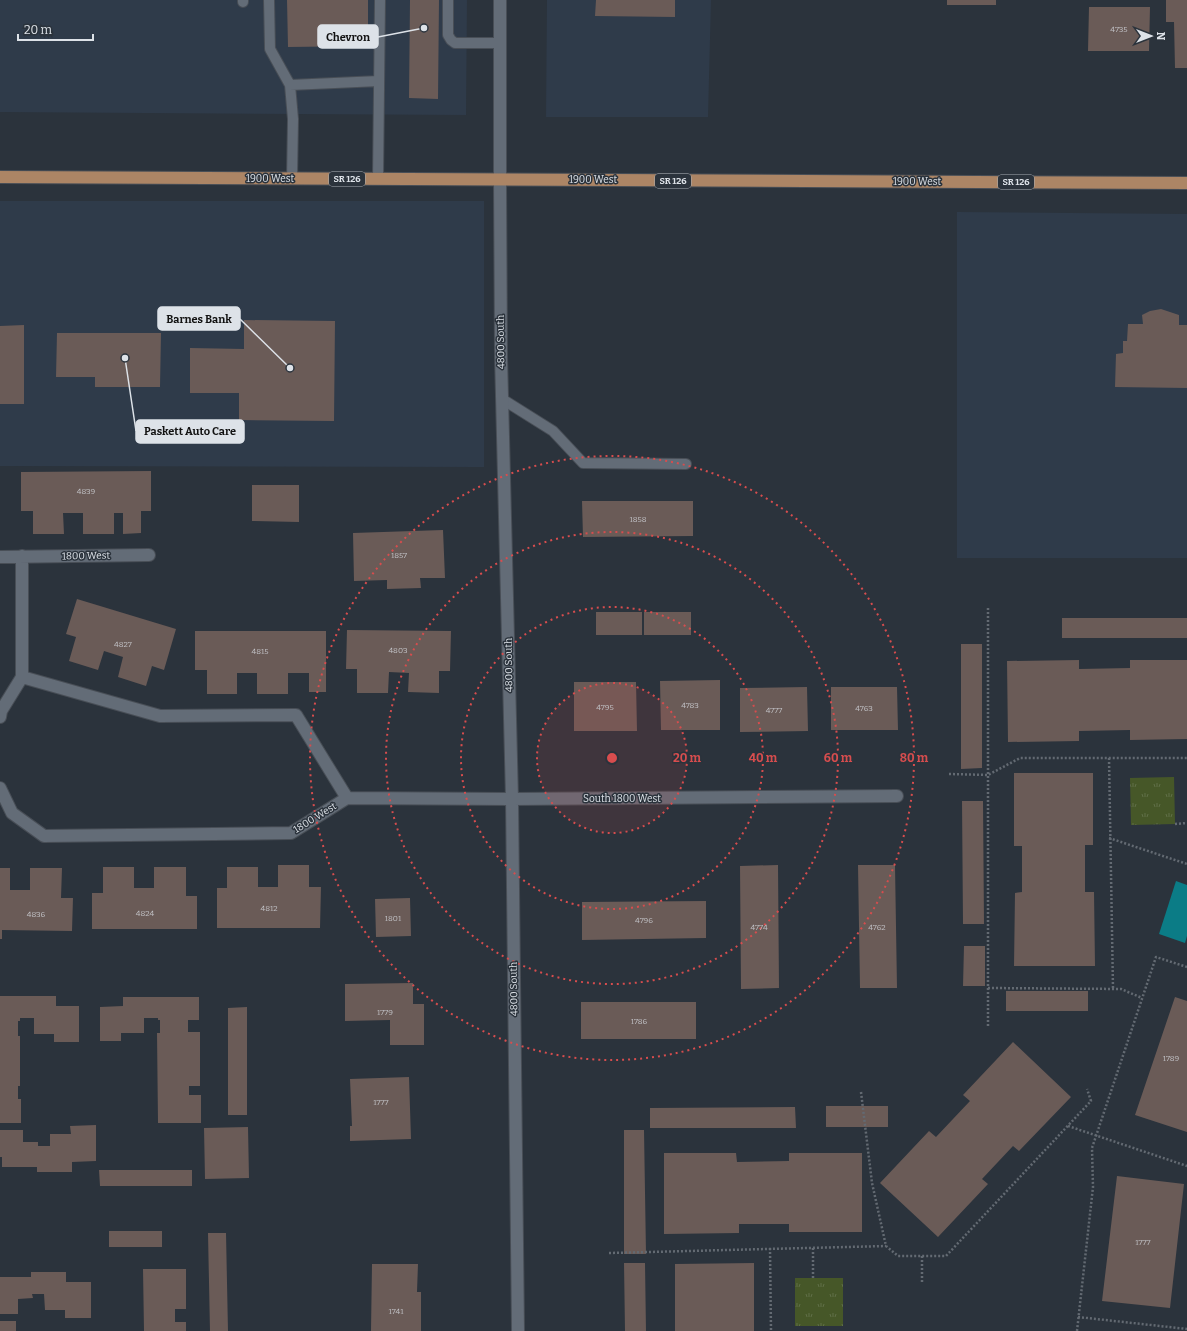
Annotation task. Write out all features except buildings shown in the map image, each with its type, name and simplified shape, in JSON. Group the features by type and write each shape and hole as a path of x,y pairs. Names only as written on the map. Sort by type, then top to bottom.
{"main road":[{"name":"1900 West","path":"0,177 1187,183"}],"street":[{"name":"4800 South","path":"500,0 502,399 512,800 518,1331"},
{"name":"1800 West","path":"0,557 149,555"},
{"path":"0,717 1,711 22,677 22,556"},
{"name":"1800 West","path":"0,788 12,813 44,836 291,833 347,798 296,715 160,716 22,677"},
{"name":"South 1800 West","path":"347,798 512,800 898,796"}],"lane":[{"path":"269,0 270,49 290,85 294,119 292,179"},
{"path":"378,179 380,0"},
{"path":"448,0 448,35 451,40 455,43 500,43"},
{"path":"290,85 379,81"},
{"path":"502,399 553,431 583,463 686,464"}],"path":[{"path":"988,607 988,1026"},
{"path":"949,774 988,775 1020,758 1187,758"},
{"path":"1109,758 1109,838 1113,989"},
{"path":"1175,824 1187,824"},
{"path":"1109,838 1187,864"},
{"path":"1077,1331 1093,1187 1092,1148 1156,957 1187,967"},
{"path":"988,988 1121,989 1142,998"},
{"path":"861,1092 872,1183 886,1246 898,1256 946,1256 1091,1101 1087,1089"},
{"path":"1068,1126 1187,1166"},
{"path":"609,1253 886,1246"},
{"path":"770,1248 771,1331"},
{"path":"813,1248 813,1278"},
{"path":"922,1256 922,1284"},
{"path":"1078,1317 1187,1329"}],"shaded area":[{"path":"0,0 467,0 466,115 0,112"},
{"path":"547,0 711,0 708,117 546,117"},
{"path":"0,201 484,201 484,467 0,466"},
{"path":"957,212 1187,214 1187,558 957,558"}],"green space":[{"path":"1174,777 1175,824 1131,825 1130,778"},
{"path":"795,1278 843,1278 843,1326 795,1326"}],"water":[{"path":"1176,881 1187,885 1187,936 1185,943 1159,934"}],"place":[{"name":"Chevron","path":"424,28"},
{"name":"Paskett Auto Care","path":"125,358"},
{"name":"Barnes Bank","path":"290,368"}]}
